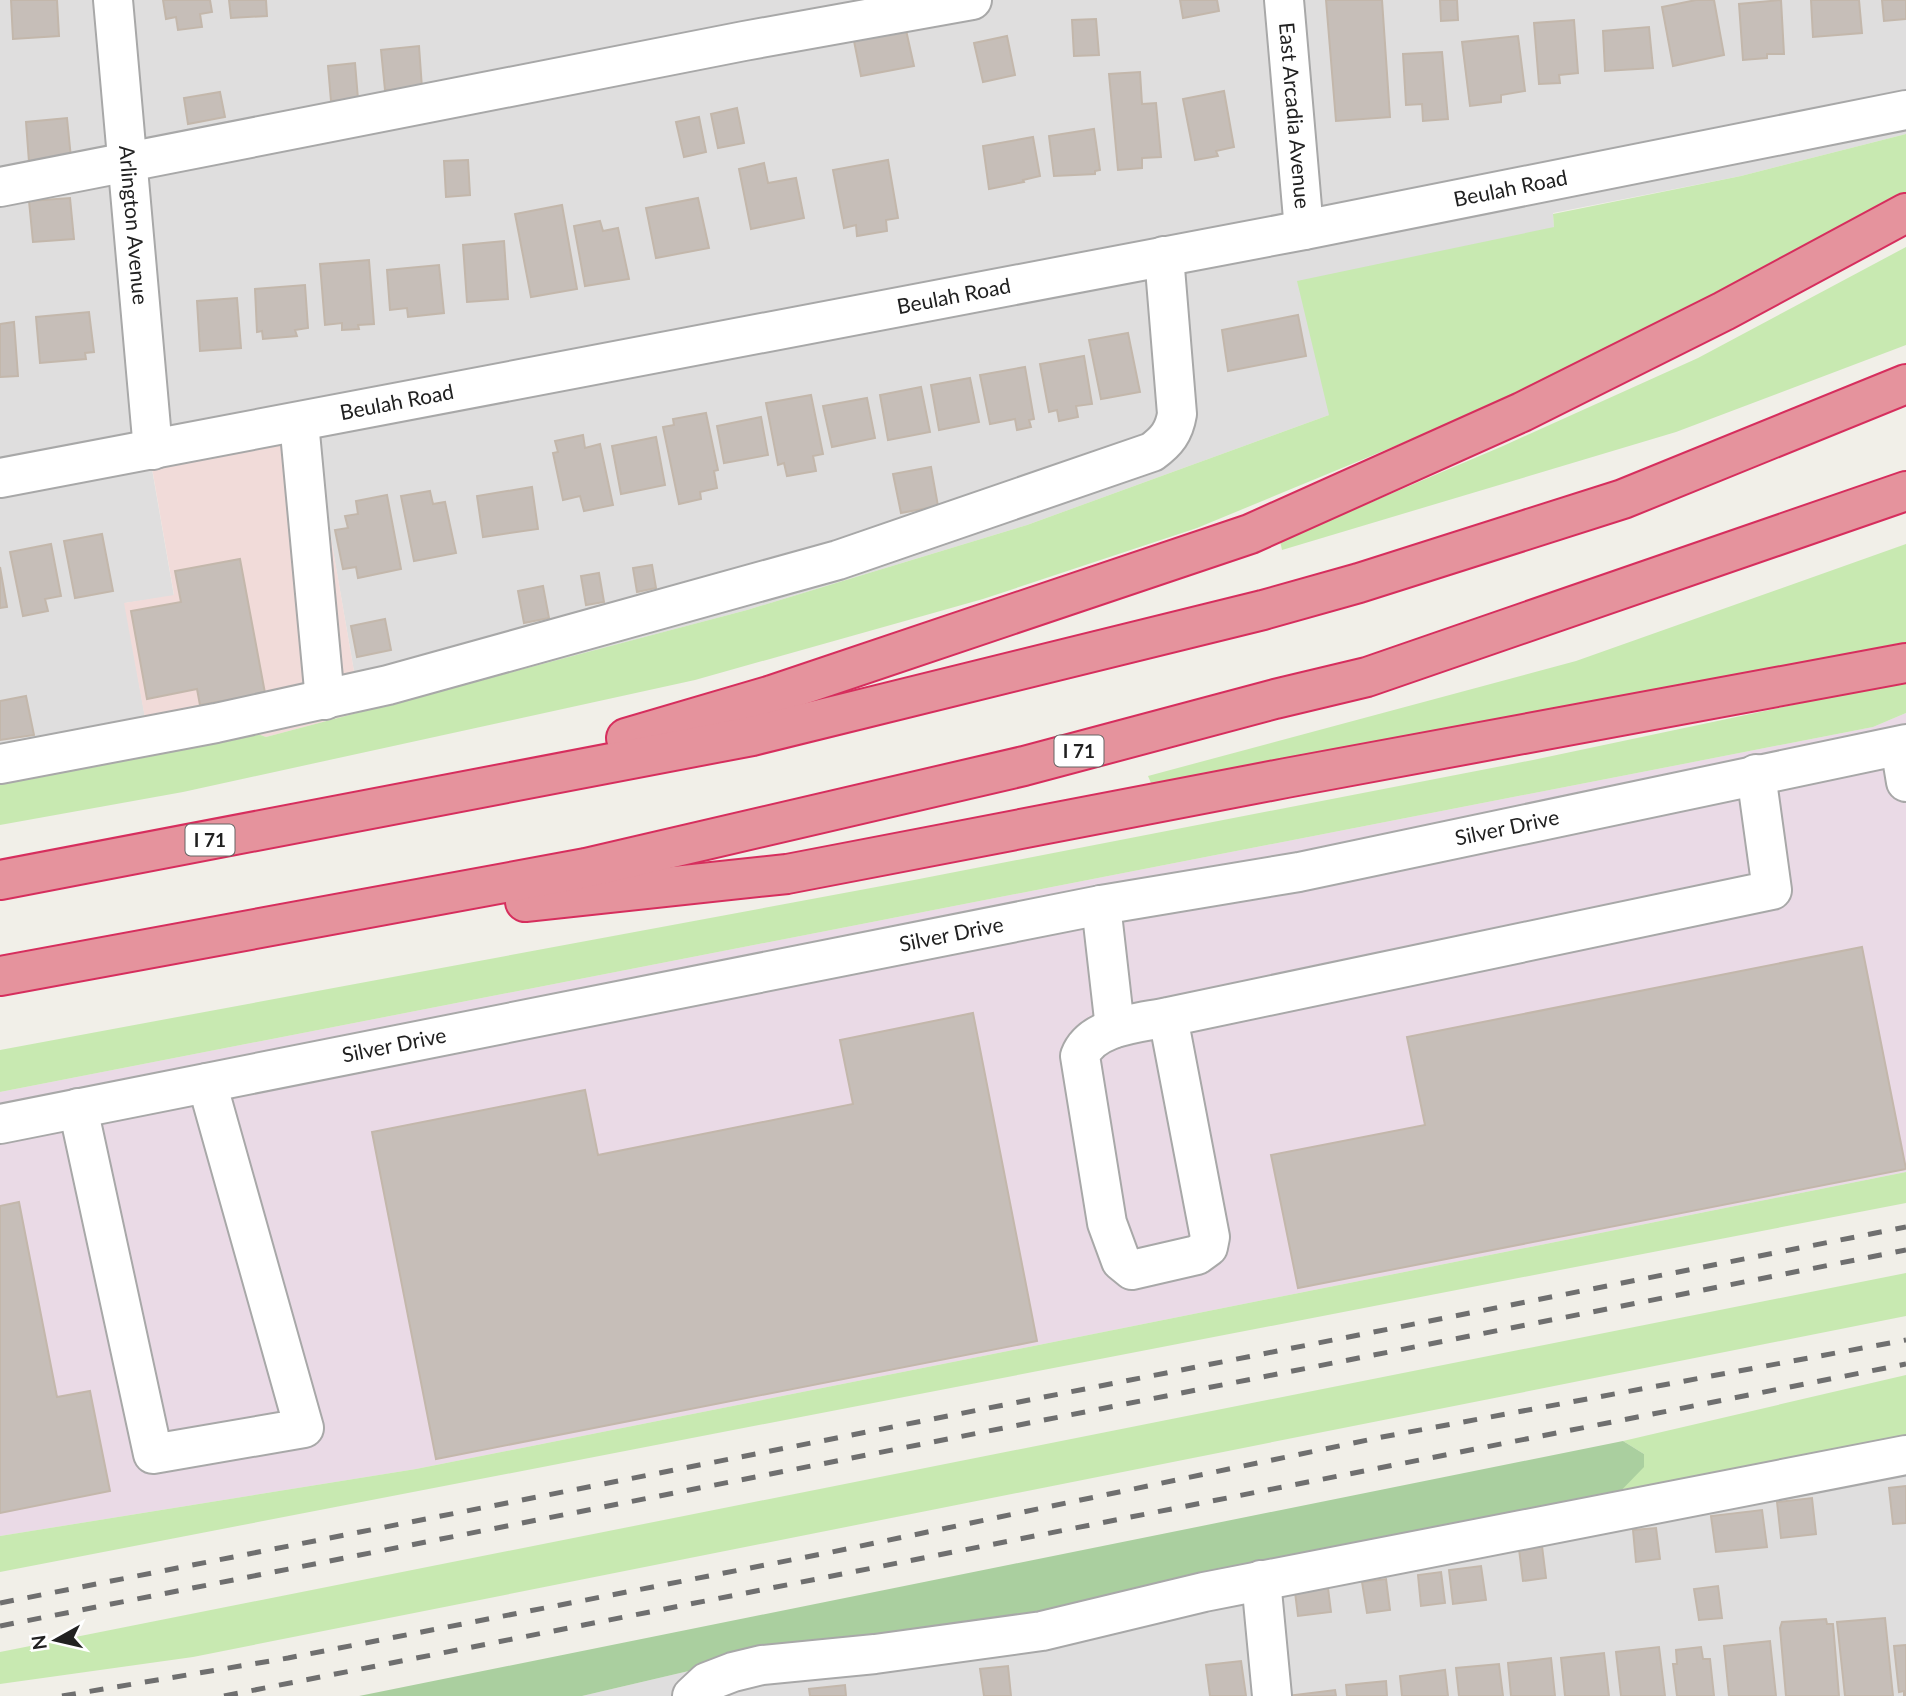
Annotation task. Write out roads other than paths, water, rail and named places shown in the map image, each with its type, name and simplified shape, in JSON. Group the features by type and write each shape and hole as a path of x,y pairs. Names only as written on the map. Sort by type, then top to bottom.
{"highway":[{"path":"420,800 772,695 1250,534 1522,412 1724,311 1906,213"},
{"name":"I 71","path":"0,880 752,736 1323,593 1623,499 1906,384"},
{"name":"I 71","path":"0,976 586,868 1024,766 1367,677 1906,491"},
{"path":"231,934 787,874 1299,775 1906,663"}],"street":[{"name":"Arlington Avenue","path":"113,0 153,450"},
{"path":"0,187 730,44 972,0"},
{"name":"East Arcadia Avenue","path":"1284,0 1304,230"},
{"name":"Beulah Road","path":"0,478 1304,230 1906,110"},
{"path":"0,764 325,700 415,678 838,560 1152,452 1170,436 1177,414 1164,256"},
{"path":"299,422 325,700"},
{"name":"Silver Drive","path":"0,1124 1101,905 1299,872 1756,774 1904,753"},
{"path":"1168,1017 1210,1237 1208,1247 1197,1255 1132,1270 1121,1261 1107,1223 1080,1056 1091,1040 1115,1028 1772,890 1756,774"},
{"path":"1101,905 1115,1028"},
{"path":"78,1108 153,1454 304,1428 207,1083"},
{"path":"692,1696 707,1682 762,1665 874,1654 1042,1631 1261,1580 1906,1455"},
{"path":"1261,1580 1272,1696"}],"railway":[{"path":"0,1603 1906,1227"},
{"path":"0,1626 1906,1250"},
{"path":"62,1696 288,1658 832,1552 1382,1437 1906,1340"},
{"path":"224,1696 1906,1364"}]}
